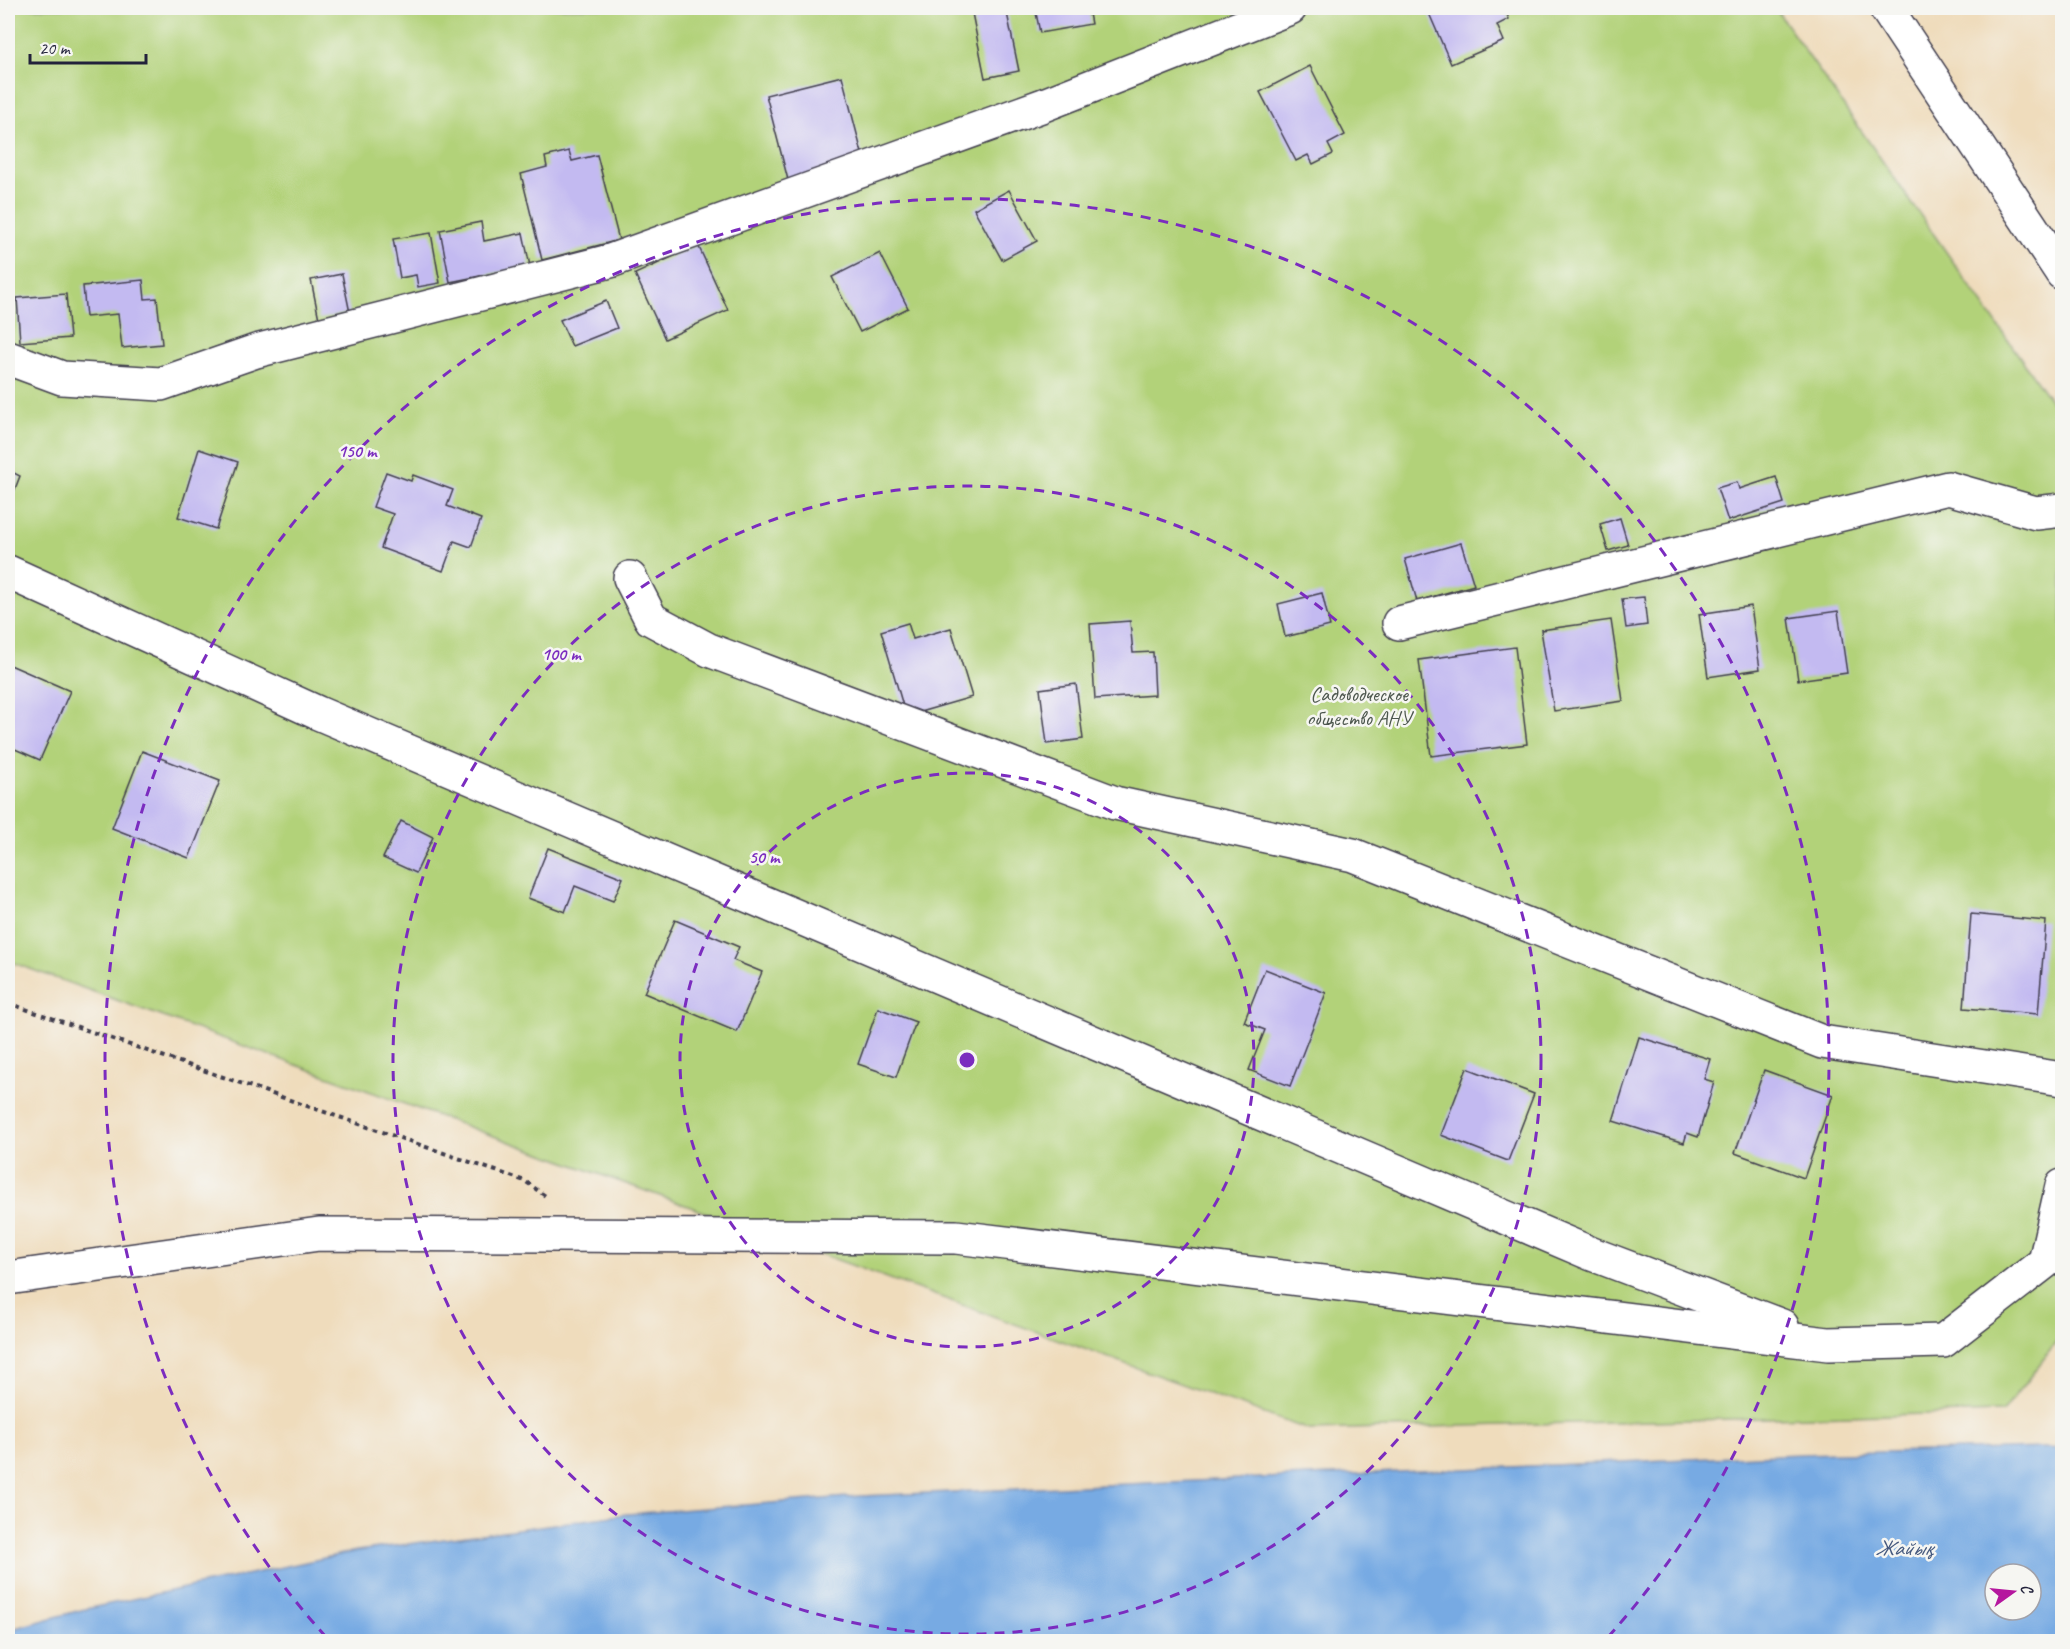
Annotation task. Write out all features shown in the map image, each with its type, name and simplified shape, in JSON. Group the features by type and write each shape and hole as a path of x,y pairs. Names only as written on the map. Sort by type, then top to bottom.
{"street":[{"path":"8,358 62,378 160,384 256,351 610,261 1041,106 1290,8"},
{"path":"1886,8 2062,273"},
{"path":"1399,623 1948,488 2036,513 2062,510"},
{"path":"8,572 329,718 1592,1254 1828,1344"},
{"path":"630,578 651,619 709,650 1115,803 1353,855 1822,1042 2062,1079"},
{"path":"8,1278 319,1234 956,1237 1828,1344 1944,1341 2046,1263 2062,1186"}],"path":[{"path":"8,1003 525,1181 552,1201"}],"green space":[{"name":"Садоводческое общество АНУ","path":"8,8 1775,8 2062,417 2062,1335 2003,1412 1309,1430 8,961"}],"water":[{"name":"Жайық","path":"2062,1449 2062,1641 8,1641 8,1630 81,1610 357,1551 627,1514 861,1496 1800,1454"}],"building":[{"path":"971,8 1006,8 1019,71 985,78"},
{"path":"1035,8 1088,8 1091,24 1040,33"},
{"path":"1436,8 1504,8 1509,19 1497,25 1504,41 1451,64 1428,11"},
{"path":"1310,66 1345,135 1328,144 1333,154 1313,164 1308,155 1296,161 1260,92"},
{"path":"842,76 864,161 788,180 766,95"},
{"path":"569,151 572,161 597,155 619,240 542,260 521,174 547,167 545,157"},
{"path":"1009,190 1037,241 1002,260 974,209"},
{"path":"481,222 484,241 523,233 530,266 450,282 440,230"},
{"path":"431,233 440,283 418,287 416,275 400,278 393,239"},
{"path":"698,245 728,310 665,339 635,274"},
{"path":"880,253 908,308 860,332 832,277"},
{"path":"342,274 350,313 319,319 311,280"},
{"path":"143,280 145,299 157,298 162,344 122,348 118,314 86,317 83,286"},
{"path":"66,294 70,338 20,342 17,298"},
{"path":"606,301 617,328 572,346 560,320"},
{"path":"199,449 238,462 216,529 178,517"},
{"path":"8,470 20,476 8,507"},
{"path":"386,472 411,481 413,475 453,490 447,506 481,519 471,547 454,541 443,571 381,548 393,514 373,507"},
{"path":"1776,477 1784,503 1728,521 1717,488 1737,482 1739,489"},
{"path":"1620,518 1628,545 1608,551 1600,524"},
{"path":"1461,543 1474,585 1417,601 1405,559"},
{"path":"1322,593 1330,626 1285,637 1278,604"},
{"path":"1644,597 1647,625 1626,628 1622,599"},
{"path":"1751,606 1760,669 1708,677 1699,614"},
{"path":"1838,611 1847,673 1798,680 1789,618"},
{"path":"1611,620 1623,701 1554,711 1541,630"},
{"path":"1130,621 1133,653 1153,652 1155,695 1095,699 1090,624"},
{"path":"908,623 913,639 951,628 972,697 906,716 881,631"},
{"path":"1515,647 1527,744 1431,756 1419,660"},
{"path":"8,664 70,691 40,760 8,746"},
{"path":"1076,684 1083,739 1047,744 1040,689"},
{"path":"142,751 220,781 189,858 112,828"},
{"path":"401,821 433,837 416,873 383,858"},
{"path":"548,848 623,878 613,901 575,886 565,912 528,898"},
{"path":"1971,914 2046,921 2038,1014 1964,1008"},
{"path":"675,920 739,947 733,960 762,972 737,1032 644,993"},
{"path":"1265,969 1326,993 1290,1086 1249,1070 1265,1030 1244,1022"},
{"path":"878,1008 916,1022 896,1077 858,1064"},
{"path":"1639,1037 1710,1059 1704,1079 1714,1082 1698,1137 1687,1133 1684,1143 1613,1121"},
{"path":"1467,1068 1534,1094 1508,1161 1441,1135"},
{"path":"1764,1070 1833,1095 1804,1178 1735,1153"}]}
